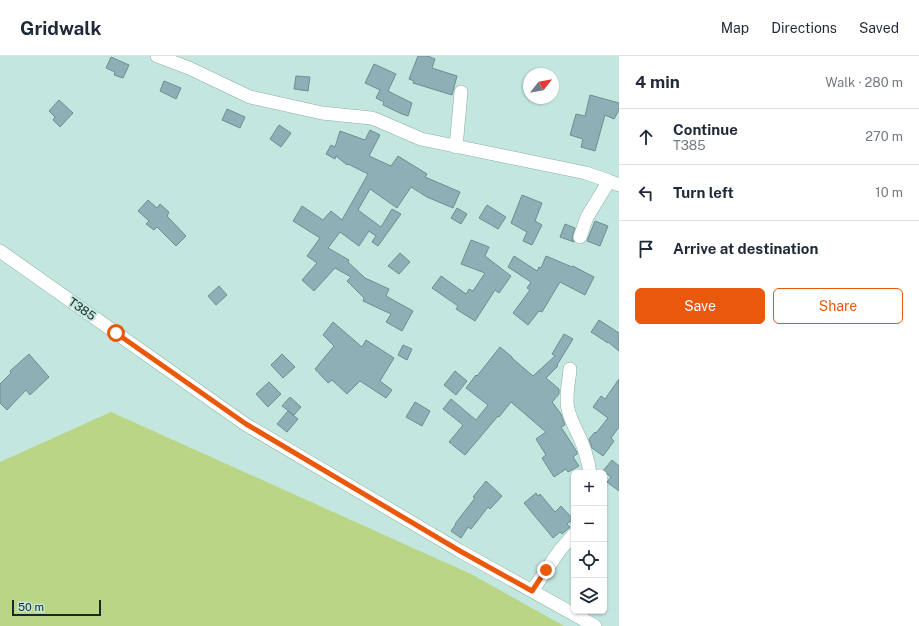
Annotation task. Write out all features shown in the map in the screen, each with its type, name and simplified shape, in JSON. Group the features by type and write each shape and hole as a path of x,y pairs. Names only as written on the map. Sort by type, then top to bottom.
{"street":[{"path":"157,56 189,68 250,96 322,113 371,118 421,139 580,171 614,183 587,217 580,237"},
{"path":"456,147 461,92"},
{"name":"T385","path":"0,251 246,424 460,551 595,626"},
{"path":"570,369 567,394 568,408 571,422 579,436 585,452 589,470"},
{"path":"532,591 560,550 571,537"}],"green space":[{"path":"111,412 471,574 564,626 0,626 0,462"}],"building":[{"path":"418,56 428,56 435,59 432,68 457,76 452,95 413,83 414,81 409,79"},
{"path":"111,57 129,65 123,78 114,75 115,72 106,68"},
{"path":"374,64 396,74 388,91 412,103 408,116 383,105 384,102 376,98 380,90 365,83"},
{"path":"296,76 310,77 308,91 294,89"},
{"path":"164,81 181,88 176,99 160,91"},
{"path":"590,95 619,103 619,110 614,119 605,115 595,151 581,147 583,139 570,135 576,114 585,116"},
{"path":"59,100 73,113 60,127 53,120 55,117 49,111"},
{"path":"227,109 245,117 240,128 222,120"},
{"path":"279,125 291,133 281,147 270,139"},
{"path":"370,130 380,135 369,156 391,166 398,156 427,174 425,177 460,192 453,208 427,197 411,187 397,208 370,189 358,210 381,227 392,209 401,214 378,246 372,242 376,236 369,231 359,246 340,232 328,248 349,260 348,262 365,278 389,289 386,296 413,311 402,331 386,322 391,314 363,301 364,298 347,281 351,277 335,268 314,291 302,280 317,263 307,256 320,238 293,221 302,206 323,220 331,211 342,220 368,174 348,164 347,165 336,156 335,159 326,154 331,145 335,147 340,131 365,140"},
{"path":"522,195 542,203 535,221 542,225 532,245 523,241 527,232 511,223"},
{"path":"148,200 157,208 160,204 169,212 167,216 186,236 176,246 157,227 154,230 146,224 149,221 138,211"},
{"path":"487,205 506,217 498,229 479,218"},
{"path":"457,208 467,214 461,224 451,218"},
{"path":"595,221 608,226 600,246 587,241"},
{"path":"565,224 575,228 572,238 574,242 560,237"},
{"path":"471,240 489,247 485,256 511,276 499,293 495,290 475,321 456,309 458,306 432,288 441,276 466,294 469,289 473,291 485,273 461,264"},
{"path":"400,253 410,262 399,274 388,266"},
{"path":"514,256 537,271 539,267 541,268 546,256 572,267 573,266 594,277 585,295 560,282 542,312 539,311 528,325 513,313 530,290 527,288 531,282 508,267"},
{"path":"219,286 227,295 216,305 208,296"},
{"path":"599,320 619,333 619,351 608,342 591,332"},
{"path":"333,322 362,347 366,340 394,358 380,381 392,390 386,398 360,381 347,394 332,380 328,383 315,369 334,346 323,335"},
{"path":"564,334 573,339 557,365 558,366 546,378 559,389 559,394 552,402 561,414 565,425 561,427 577,452 577,454 573,457 579,466 568,472 566,469 554,477 542,458 546,455 536,439 546,432 511,402 465,455 449,442 463,425 443,409 451,399 476,420 488,405 466,388 500,347 533,376 555,356 552,354"},
{"path":"403,345 412,349 407,360 398,355"},
{"path":"29,354 49,377 30,395 26,390 7,410 0,403 0,384 11,373 10,371"},
{"path":"282,354 295,367 283,378 271,365"},
{"path":"455,371 467,381 456,395 444,385"},
{"path":"619,379 619,427 611,438 614,441 603,456 592,448 589,439 608,418 593,407 601,396 605,399"},
{"path":"269,382 281,394 268,407 256,394"},
{"path":"290,397 301,407 294,415 282,406"},
{"path":"415,402 430,411 422,426 406,417"},
{"path":"288,411 298,419 287,432 277,424"},
{"path":"612,460 619,466 619,491 607,482 611,477 607,474 607,470 604,470"},
{"path":"486,481 502,496 490,509 488,507 471,529 468,527 461,538 451,531 475,498 473,497"},
{"path":"536,493 538,496 540,494 555,512 561,506 571,517 571,521 567,524 570,527 562,534 560,532 553,538 524,503"}],"route":[{"path":"116,333 246,424 460,551 532,591 546,570"}]}
